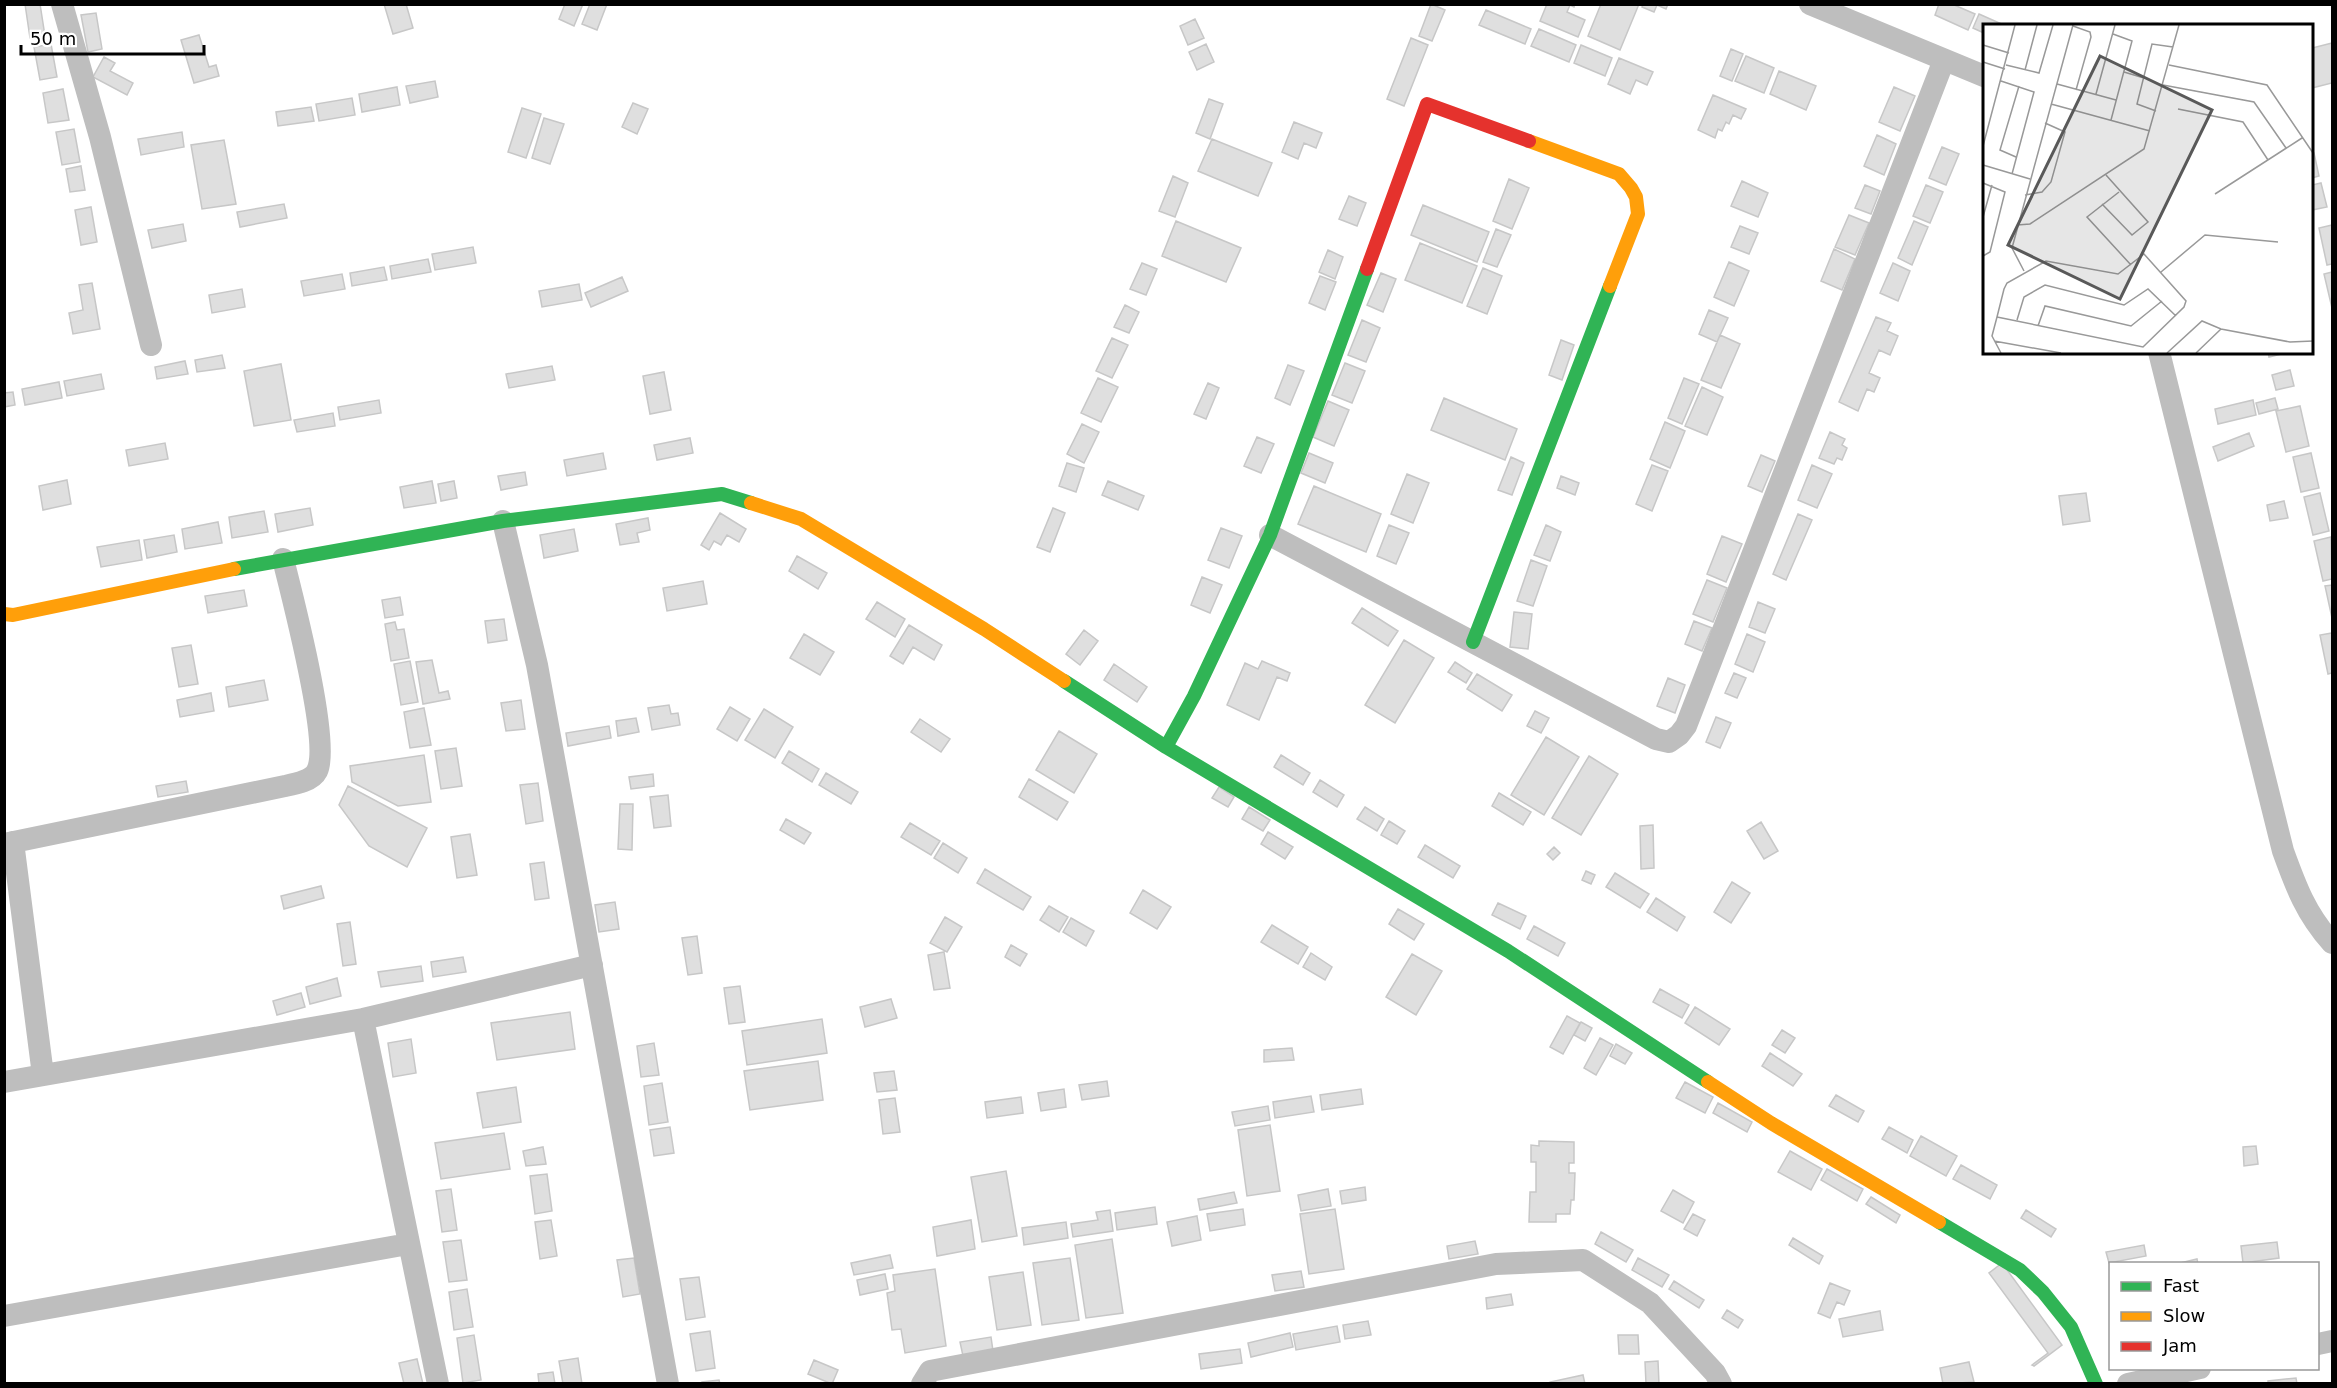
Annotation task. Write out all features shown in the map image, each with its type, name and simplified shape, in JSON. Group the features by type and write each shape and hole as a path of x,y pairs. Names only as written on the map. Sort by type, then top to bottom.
{"street":[{"path":"62,4 100,137 151,345"},
{"path":"1810,4 1983,76"},
{"path":"1270,535 1656,739 1669,742 1679,735 1686,726 1944,60"},
{"path":"1166,747 1194,696 1270,535 1427,104 1619,174 1630,184 1638,199 1638,214 1473,642"},
{"path":"2159,354 2283,851 2298,892 2316,925 2332,943"},
{"path":"4,614 13,615 283,559 503,521 722,494 801,519 984,629 1166,747 1508,951 1771,1124 2020,1270 2043,1293 2071,1327 2096,1383"},
{"path":"503,521 537,664 668,1383"},
{"path":"43,1075 9,843 285,786 304,781 317,772 321,756 318,716 283,559"},
{"path":"4,1082 363,1019 592,965"},
{"path":"363,1019 438,1383"},
{"path":"4,1316 408,1244"},
{"path":"922,1383 930,1371 1485,1266 1583,1260 1650,1303 1715,1373 1721,1383"},
{"path":"2128,1383 2190,1370"}],"building":[{"path":"25,4 40,4 45,36 30,38"},
{"path":"384,4 406,4 413,28 393,34"},
{"path":"565,4 583,4 574,26 559,19"},
{"path":"590,4 607,4 597,30 582,24"},
{"path":"1431,4 1445,10 1432,41 1419,36"},
{"path":"1547,4 1575,4 1574,7 1570,5 1567,12 1585,20 1578,37 1540,21"},
{"path":"1601,4 1639,4 1620,50 1588,36"},
{"path":"1643,4 1668,4 1666,9 1657,5 1654,12 1642,7"},
{"path":"1939,4 1952,4 1975,14 1968,30 1935,15"},
{"path":"1486,10 1531,29 1525,44 1479,25"},
{"path":"96,13 102,49 88,52 81,15"},
{"path":"1979,14 2002,24 1983,24 1983,33 1973,28"},
{"path":"1195,19 1204,38 1188,45 1180,26"},
{"path":"1539,29 1576,45 1569,62 1531,46"},
{"path":"199,35 209,67 216,65 219,76 194,83 181,40"},
{"path":"1411,38 1428,45 1404,106 1387,99"},
{"path":"2332,43 2332,83 2313,88 2313,48"},
{"path":"51,44 57,77 40,80 34,47"},
{"path":"1206,44 1214,62 1197,70 1189,52"},
{"path":"1581,45 1612,58 1605,76 1574,63"},
{"path":"1731,49 1743,54 1732,81 1720,76"},
{"path":"1746,56 1774,68 1764,93 1735,81"},
{"path":"104,57 115,63 110,71 133,83 127,95 93,77"},
{"path":"1619,58 1653,72 1647,85 1636,80 1630,94 1608,84"},
{"path":"1779,71 1816,86 1806,110 1770,94"},
{"path":"435,81 438,97 410,103 406,86"},
{"path":"397,87 400,105 362,112 359,94"},
{"path":"1894,87 1915,96 1900,131 1879,122"},
{"path":"63,89 69,120 48,123 43,93"},
{"path":"1713,95 1746,109 1741,119 1733,115 1729,124 1726,122 1722,131 1718,129 1715,138 1698,130"},
{"path":"352,98 355,115 319,121 316,104"},
{"path":"1209,99 1223,104 1210,139 1196,133"},
{"path":"633,103 648,109 637,134 622,127"},
{"path":"311,107 314,121 278,126 276,112"},
{"path":"522,108 541,114 526,158 508,152"},
{"path":"544,118 564,124 550,164 532,158"},
{"path":"1294,122 1322,133 1316,148 1304,143 1298,159 1282,152"},
{"path":"74,129 80,162 62,165 56,132"},
{"path":"182,132 184,147 141,155 138,139"},
{"path":"1877,135 1896,144 1884,175 1864,166"},
{"path":"1212,139 1272,163 1258,196 1198,171"},
{"path":"224,140 236,204 202,209 191,145"},
{"path":"1942,147 1959,154 1946,185 1929,178"},
{"path":"2313,153 2314,153 2319,176 2313,178"},
{"path":"81,166 85,190 70,192 66,169"},
{"path":"1173,176 1188,183 1175,217 1159,211"},
{"path":"1509,179 1529,188 1512,229 1493,221"},
{"path":"1742,181 1768,193 1758,217 1731,206"},
{"path":"2321,183 2327,207 2313,210 2313,185"},
{"path":"1865,185 1880,191 1871,214 1855,208"},
{"path":"1926,185 1943,192 1930,223 1913,216"},
{"path":"1349,196 1366,203 1357,226 1339,219"},
{"path":"284,204 287,218 240,227 237,212"},
{"path":"1423,205 1489,232 1477,262 1411,235"},
{"path":"91,207 97,242 81,245 75,210"},
{"path":"1849,215 1869,223 1855,255 1835,247"},
{"path":"1176,221 1241,248 1226,282 1162,256"},
{"path":"1914,221 1928,227 1912,265 1898,258"},
{"path":"183,224 186,241 152,248 148,230"},
{"path":"2332,225 2332,264 2327,265 2319,228"},
{"path":"1740,226 1758,233 1749,254 1731,247"},
{"path":"1496,229 1511,235 1497,267 1483,262"},
{"path":"1420,243 1477,266 1462,303 1405,280"},
{"path":"473,247 476,263 435,270 432,254"},
{"path":"1834,249 1855,259 1842,290 1821,281"},
{"path":"1328,250 1343,257 1335,279 1319,272"},
{"path":"428,259 431,272 392,279 390,266"},
{"path":"1729,262 1749,271 1734,306 1714,297"},
{"path":"1142,263 1157,269 1146,295 1130,289"},
{"path":"1893,263 1910,271 1898,301 1880,293"},
{"path":"384,267 387,280 352,286 350,273"},
{"path":"1483,268 1502,276 1487,314 1467,306"},
{"path":"2332,272 2332,308 2324,274"},
{"path":"1381,273 1396,279 1383,312 1367,305"},
{"path":"342,274 345,289 304,296 301,281"},
{"path":"1320,276 1336,282 1325,310 1309,303"},
{"path":"622,277 628,291 591,307 585,293"},
{"path":"92,283 100,329 73,334 69,313 83,310 79,285"},
{"path":"579,284 582,300 542,307 539,291"},
{"path":"242,289 245,307 212,313 209,295"},
{"path":"1125,305 1139,312 1129,333 1114,327"},
{"path":"1709,310 1728,318 1717,342 1699,334"},
{"path":"1876,317 1891,323 1887,331 1898,336 1890,355 1879,350 1869,373 1880,378 1874,392 1867,389 1858,411 1839,402"},
{"path":"1362,320 1380,328 1366,362 1348,355"},
{"path":"1720,335 1740,344 1721,388 1701,380"},
{"path":"1112,338 1128,345 1112,378 1096,371"},
{"path":"1561,340 1574,345 1562,380 1549,375"},
{"path":"222,355 225,368 197,372 195,360"},
{"path":"185,361 188,374 157,379 155,367"},
{"path":"1345,363 1365,371 1352,403 1332,395"},
{"path":"281,364 291,420 254,426 244,371"},
{"path":"1288,365 1304,371 1290,405 1275,398"},
{"path":"552,366 555,380 509,388 506,374"},
{"path":"2290,370 2294,386 2276,390 2272,375"},
{"path":"664,372 671,410 650,414 643,376"},
{"path":"101,374 104,389 67,396 64,381"},
{"path":"1098,378 1118,387 1101,422 1081,413"},
{"path":"1684,378 1699,384 1682,424 1668,418"},
{"path":"59,382 62,398 25,405 22,389"},
{"path":"1208,383 1219,388 1206,419 1194,414"},
{"path":"1702,387 1723,397 1707,435 1685,426"},
{"path":"13,392 15,405 4,407 4,393"},
{"path":"1444,398 1517,429 1505,460 1431,430"},
{"path":"2275,398 2278,409 2259,414 2256,403"},
{"path":"379,400 381,413 340,420 338,407"},
{"path":"2253,400 2256,415 2218,424 2215,409"},
{"path":"1328,401 1349,410 1334,446 1313,437"},
{"path":"2300,406 2309,446 2286,452 2276,411"},
{"path":"333,413 335,426 297,432 294,420"},
{"path":"1665,422 1685,431 1670,468 1650,459"},
{"path":"1082,424 1099,432 1084,463 1067,454"},
{"path":"1830,432 1845,439 1842,445 1847,448 1842,460 1837,458 1834,464 1819,458"},
{"path":"2249,433 2254,446 2218,461 2213,447"},
{"path":"1257,437 1274,444 1261,473 1244,466"},
{"path":"690,438 693,453 657,460 654,445"},
{"path":"165,443 168,459 129,466 126,450"},
{"path":"603,453 606,469 567,476 564,460"},
{"path":"1309,453 1333,463 1325,483 1301,473"},
{"path":"2311,453 2319,488 2301,492 2293,457"},
{"path":"1761,455 1775,461 1762,492 1748,486"},
{"path":"1511,457 1524,463 1512,495 1498,490"},
{"path":"1067,463 1084,468 1076,492 1059,486"},
{"path":"1652,465 1668,471 1652,511 1636,504"},
{"path":"1812,465 1832,474 1817,508 1798,500"},
{"path":"525,472 527,485 501,490 498,476"},
{"path":"1407,474 1429,483 1413,523 1391,514"},
{"path":"1561,476 1579,483 1575,495 1557,488"},
{"path":"67,480 71,504 43,510 39,486"},
{"path":"432,481 436,503 404,508 400,487"},
{"path":"454,481 457,498 441,501 438,484"},
{"path":"1108,481 1144,496 1138,510 1102,495"},
{"path":"1314,486 1381,514 1366,552 1298,524"},
{"path":"2086,493 2090,521 2063,525 2059,496"},
{"path":"2320,493 2329,531 2313,535 2304,497"},
{"path":"2284,501 2288,518 2270,521 2267,505"},
{"path":"310,508 313,525 278,532 275,514"},
{"path":"1053,508 1065,513 1050,552 1037,547"},
{"path":"264,511 268,532 232,538 229,517"},
{"path":"720,513 746,529 739,542 727,535 721,545 714,541 709,550 701,545"},
{"path":"1798,514 1812,520 1786,580 1773,574"},
{"path":"648,518 650,530 637,533 639,542 620,545 616,524"},
{"path":"218,522 222,543 185,549 182,529"},
{"path":"1389,525 1409,533 1396,564 1377,556"},
{"path":"1546,525 1561,532 1550,561 1534,555"},
{"path":"1221,528 1242,536 1229,568 1208,560"},
{"path":"574,529 578,551 544,558 540,535"},
{"path":"174,535 177,552 147,558 144,540"},
{"path":"1722,536 1742,544 1726,582 1707,574"},
{"path":"2331,537 2332,579 2323,581 2314,541"},
{"path":"139,540 142,560 101,567 97,547"},
{"path":"797,556 827,573 818,589 789,571"},
{"path":"1531,560 1547,566 1533,606 1517,601"},
{"path":"1202,577 1222,585 1210,613 1191,605"},
{"path":"1707,580 1727,588 1713,622 1693,614"},
{"path":"703,581 707,604 667,611 663,588"},
{"path":"2332,585 2332,618 2325,586"},
{"path":"244,590 247,606 208,613 205,596"},
{"path":"400,597 403,615 385,618 382,600"},
{"path":"877,602 905,619 895,637 866,619"},
{"path":"1758,602 1775,609 1765,633 1749,627"},
{"path":"1362,608 1398,631 1388,646 1352,623"},
{"path":"1514,612 1532,614 1528,649 1510,647"},
{"path":"504,619 507,640 488,643 485,621"},
{"path":"1694,621 1712,628 1702,651 1685,644"},
{"path":"395,622 397,630 404,629 409,658 391,661 385,624"},
{"path":"909,625 942,645 934,660 913,647 903,664 890,656"},
{"path":"1084,630 1098,641 1080,665 1066,654"},
{"path":"2332,633 2332,673 2328,674 2320,635"},
{"path":"804,634 834,652 820,675 790,658"},
{"path":"1747,634 1765,642 1753,672 1735,664"},
{"path":"1404,640 1434,658 1395,723 1365,705"},
{"path":"191,645 198,684 179,687 172,648"},
{"path":"432,660 439,693 448,691 450,699 423,704 416,662"},
{"path":"410,661 418,702 401,705 394,664"},
{"path":"1262,661 1290,673 1287,681 1277,677 1259,720 1227,705 1245,663 1258,669"},
{"path":"1455,662 1472,673 1466,683 1448,672"},
{"path":"1114,664 1147,687 1137,702 1104,680"},
{"path":"1734,673 1746,678 1737,698 1725,693"},
{"path":"1477,674 1512,695 1502,711 1467,689"},
{"path":"1668,678 1685,685 1675,713 1657,706"},
{"path":"264,680 268,700 229,707 226,687"},
{"path":"211,693 214,711 180,717 177,700"},
{"path":"521,700 525,729 506,731 501,703"},
{"path":"669,705 671,714 678,713 680,725 652,730 648,708"},
{"path":"730,707 750,719 737,741 717,729"},
{"path":"424,708 431,745 410,748 404,712"},
{"path":"764,709 793,727 775,758 745,740"},
{"path":"1535,711 1549,718 1541,733 1527,726"},
{"path":"1716,717 1731,723 1720,748 1706,742"},
{"path":"636,718 639,732 618,736 616,721"},
{"path":"920,719 950,739 941,752 911,732"},
{"path":"609,726 611,738 568,746 566,733"},
{"path":"1059,731 1097,754 1074,793 1036,770"},
{"path":"1546,737 1579,757 1544,815 1511,795"},
{"path":"456,748 462,786 441,789 435,751"},
{"path":"789,751 819,769 812,782 782,763"},
{"path":"424,755 431,802 398,806 352,782 350,766"},
{"path":"1281,755 1310,773 1303,785 1274,767"},
{"path":"1589,756 1618,774 1581,835 1552,818"},
{"path":"826,773 858,792 851,804 819,785"},
{"path":"653,774 654,786 631,789 629,777"},
{"path":"1029,779 1068,802 1057,820 1019,797"},
{"path":"1320,780 1344,795 1337,807 1313,792"},
{"path":"186,781 188,792 158,797 156,786"},
{"path":"538,783 543,821 526,824 520,785"},
{"path":"348,786 427,828 407,867 369,846 339,805"},
{"path":"1219,787 1234,797 1228,807 1212,798"},
{"path":"1499,793 1531,812 1523,825 1492,806"},
{"path":"668,795 671,826 654,828 650,797"},
{"path":"620,804 633,804 632,850 618,849"},
{"path":"1249,807 1270,820 1263,831 1242,819"},
{"path":"1365,807 1384,819 1377,831 1357,819"},
{"path":"786,819 811,833 804,844 780,830"},
{"path":"1389,821 1405,831 1397,844 1381,835"},
{"path":"1761,822 1778,851 1764,859 1747,831"},
{"path":"910,823 940,841 931,855 901,837"},
{"path":"1653,825 1654,868 1641,869 1640,826"},
{"path":"1268,832 1293,847 1285,859 1261,844"},
{"path":"470,834 477,875 457,878 451,837"},
{"path":"943,843 967,858 958,873 934,858"},
{"path":"1425,845 1460,866 1453,878 1418,857"},
{"path":"1554,847 1560,853 1553,860 1547,854"},
{"path":"544,862 549,898 535,900 530,864"},
{"path":"985,869 1031,897 1023,910 977,883"},
{"path":"1586,871 1595,875 1591,884 1582,880"},
{"path":"1615,873 1649,894 1640,908 1606,887"},
{"path":"1732,882 1750,893 1731,923 1714,912"},
{"path":"321,886 324,898 284,909 281,896"},
{"path":"1143,890 1171,907 1157,929 1130,913"},
{"path":"1656,898 1685,917 1677,931 1647,912"},
{"path":"615,902 619,929 599,932 595,905"},
{"path":"1498,903 1526,916 1520,929 1492,915"},
{"path":"1049,906 1068,917 1059,932 1040,920"},
{"path":"1398,909 1424,924 1414,940 1389,924"},
{"path":"945,917 962,927 947,952 930,943"},
{"path":"1071,918 1094,931 1086,946 1063,932"},
{"path":"350,922 356,964 343,966 337,924"},
{"path":"1272,925 1308,947 1298,964 1261,942"},
{"path":"1534,926 1565,943 1558,956 1527,939"},
{"path":"697,936 702,973 688,975 682,938"},
{"path":"1011,945 1027,954 1020,966 1005,957"},
{"path":"944,952 950,988 934,990 928,955"},
{"path":"1311,953 1332,967 1325,980 1303,967"},
{"path":"1412,954 1442,971 1416,1015 1386,997"},
{"path":"463,957 466,972 433,977 431,962"},
{"path":"421,966 423,981 381,987 378,972"},
{"path":"337,978 341,996 310,1004 306,987"},
{"path":"740,986 745,1022 729,1024 724,988"},
{"path":"1660,989 1689,1005 1682,1018 1653,1002"},
{"path":"301,993 305,1007 277,1015 273,1001"},
{"path":"891,999 897,1018 865,1027 860,1007"},
{"path":"1695,1007 1730,1029 1719,1045 1685,1023"},
{"path":"570,1012 575,1049 497,1060 491,1023"},
{"path":"1567,1016 1580,1023 1563,1054 1550,1047"},
{"path":"822,1019 827,1053 747,1065 742,1031"},
{"path":"1581,1022 1592,1028 1585,1041 1574,1035"},
{"path":"1782,1030 1795,1038 1785,1053 1772,1045"},
{"path":"1600,1038 1613,1045 1596,1075 1584,1068"},
{"path":"411,1039 416,1073 393,1077 388,1043"},
{"path":"654,1043 659,1075 641,1077 637,1046"},
{"path":"1616,1044 1632,1053 1625,1064 1610,1056"},
{"path":"1292,1048 1294,1060 1264,1062 1264,1050"},
{"path":"1770,1053 1802,1074 1793,1086 1762,1066"},
{"path":"818,1061 823,1100 750,1110 744,1071"},
{"path":"894,1071 897,1090 877,1092 874,1073"},
{"path":"1107,1081 1109,1096 1082,1100 1079,1085"},
{"path":"1685,1082 1713,1097 1705,1113 1676,1098"},
{"path":"662,1083 668,1122 649,1125 644,1086"},
{"path":"516,1087 521,1122 483,1128 477,1093"},
{"path":"1064,1089 1066,1107 1041,1111 1038,1093"},
{"path":"1361,1089 1363,1104 1322,1110 1320,1095"},
{"path":"1836,1095 1864,1111 1858,1122 1829,1106"},
{"path":"1311,1096 1314,1112 1275,1118 1273,1102"},
{"path":"1021,1097 1023,1113 987,1118 985,1102"},
{"path":"895,1098 900,1132 883,1134 879,1100"},
{"path":"1718,1103 1752,1122 1747,1132 1713,1113"},
{"path":"1268,1106 1270,1120 1235,1126 1232,1112"},
{"path":"1270,1125 1280,1191 1247,1196 1238,1130"},
{"path":"670,1127 674,1153 654,1156 650,1130"},
{"path":"1889,1127 1913,1140 1907,1153 1882,1139"},
{"path":"504,1133 510,1169 441,1179 435,1143"},
{"path":"1921,1136 1957,1156 1946,1176 1910,1156"},
{"path":"1539,1141 1574,1142 1574,1163 1569,1163 1569,1173 1575,1173 1574,1200 1571,1200 1570,1214 1556,1214 1556,1222 1529,1222 1530,1192 1536,1192 1536,1162 1531,1162 1531,1145 1539,1146"},
{"path":"2256,1146 2258,1164 2244,1166 2243,1147"},
{"path":"543,1147 546,1164 526,1166 523,1151"},
{"path":"1790,1151 1822,1169 1811,1190 1778,1172"},
{"path":"1961,1165 1997,1185 1990,1199 1953,1179"},
{"path":"1827,1169 1863,1189 1857,1201 1821,1180"},
{"path":"1006,1171 1017,1236 982,1242 971,1177"},
{"path":"547,1174 552,1211 535,1214 530,1176"},
{"path":"1365,1187 1366,1200 1342,1204 1340,1191"},
{"path":"451,1189 457,1230 442,1232 436,1191"},
{"path":"1328,1189 1331,1206 1301,1211 1298,1195"},
{"path":"1673,1190 1694,1202 1683,1223 1661,1211"},
{"path":"1234,1192 1237,1203 1200,1210 1198,1199"},
{"path":"1871,1197 1900,1215 1896,1223 1866,1204"},
{"path":"1155,1207 1157,1224 1117,1230 1115,1213"},
{"path":"1243,1209 1245,1225 1210,1231 1207,1214"},
{"path":"1335,1209 1344,1269 1309,1274 1300,1214"},
{"path":"1110,1210 1113,1231 1073,1237 1071,1224 1098,1220 1096,1212"},
{"path":"2026,1210 2056,1229 2051,1237 2021,1218"},
{"path":"1693,1214 1705,1220 1697,1236 1684,1229"},
{"path":"1197,1216 1201,1240 1172,1246 1167,1222"},
{"path":"551,1220 557,1256 540,1259 535,1222"},
{"path":"971,1220 975,1249 937,1256 933,1227"},
{"path":"1066,1222 1068,1238 1024,1245 1022,1228"},
{"path":"1601,1232 1633,1250 1626,1262 1595,1244"},
{"path":"1793,1238 1823,1256 1819,1264 1789,1245"},
{"path":"1112,1239 1123,1313 1086,1318 1075,1245"},
{"path":"461,1240 467,1280 449,1282 443,1242"},
{"path":"1475,1241 1478,1254 1449,1259 1447,1246"},
{"path":"2277,1242 2279,1258 2243,1262 2241,1246"},
{"path":"2144,1245 2146,1256 2109,1263 2106,1252"},
{"path":"890,1255 893,1268 854,1275 851,1263"},
{"path":"634,1258 640,1294 623,1297 617,1260"},
{"path":"1070,1258 1079,1320 1042,1325 1033,1263"},
{"path":"1638,1258 1669,1275 1662,1287 1632,1270"},
{"path":"2002,1263 2062,1345 2034,1366 2032,1365 2048,1353 1989,1273"},
{"path":"935,1269 946,1346 905,1353 901,1329 892,1330 887,1293 895,1291 893,1275"},
{"path":"1301,1271 1304,1287 1275,1291 1272,1275"},
{"path":"1023,1272 1031,1325 997,1330 989,1277"},
{"path":"885,1274 888,1289 860,1295 857,1280"},
{"path":"699,1277 705,1317 686,1320 680,1279"},
{"path":"1674,1281 1704,1300 1699,1308 1669,1289"},
{"path":"1830,1283 1850,1291 1844,1305 1837,1302 1830,1318 1818,1313"},
{"path":"467,1289 473,1327 454,1330 449,1292"},
{"path":"1511,1294 1513,1305 1487,1309 1486,1298"},
{"path":"1727,1310 1743,1320 1738,1328 1722,1318"},
{"path":"1880,1311 1883,1330 1843,1337 1839,1319"},
{"path":"1368,1321 1371,1335 1345,1339 1343,1325"},
{"path":"1337,1326 1340,1342 1296,1350 1293,1334"},
{"path":"710,1331 715,1368 696,1371 690,1334"},
{"path":"1290,1333 1293,1347 1251,1357 1248,1343"},
{"path":"474,1335 481,1380 463,1383 457,1338"},
{"path":"1618,1335 1638,1335 1639,1354 1619,1354"},
{"path":"991,1337 993,1351 963,1356 960,1342"},
{"path":"1240,1349 1242,1363 1201,1369 1199,1354"},
{"path":"578,1358 582,1384 563,1384 559,1361"},
{"path":"417,1359 423,1384 404,1384 399,1363"},
{"path":"814,1360 838,1370 832,1384 808,1374"},
{"path":"1658,1361 1659,1384 1646,1384 1645,1362"},
{"path":"1969,1362 1974,1382 1943,1384 1940,1368"},
{"path":"553,1372 555,1384 539,1384 538,1374"},
{"path":"1583,1375 1585,1384 1550,1384 1550,1382"},
{"path":"2296,1378 2297,1384 2268,1384 2268,1381"},
{"path":"719,1380 720,1384 702,1384 702,1382"}],"traffic: fast":[{"path":"1166,747 1194,696 1270,535 1367,269"},
{"path":"1473,642 1610,286"},
{"path":"234,569 503,521 722,494 751,503"},
{"path":"1064,681 1166,747 1508,951 1708,1082"},
{"path":"1939,1222 2020,1270 2043,1292 2071,1327 2096,1384"}],"traffic: slow":[{"path":"1529,141 1619,174 1631,188 1636,197 1638,214 1610,286"},
{"path":"751,503 801,519 984,629 1064,681"},
{"path":"4,614 13,615 234,569"},
{"path":"1708,1082 1771,1123 1939,1222"}],"traffic: jam":[{"path":"1367,269 1427,104 1529,141"}]}
